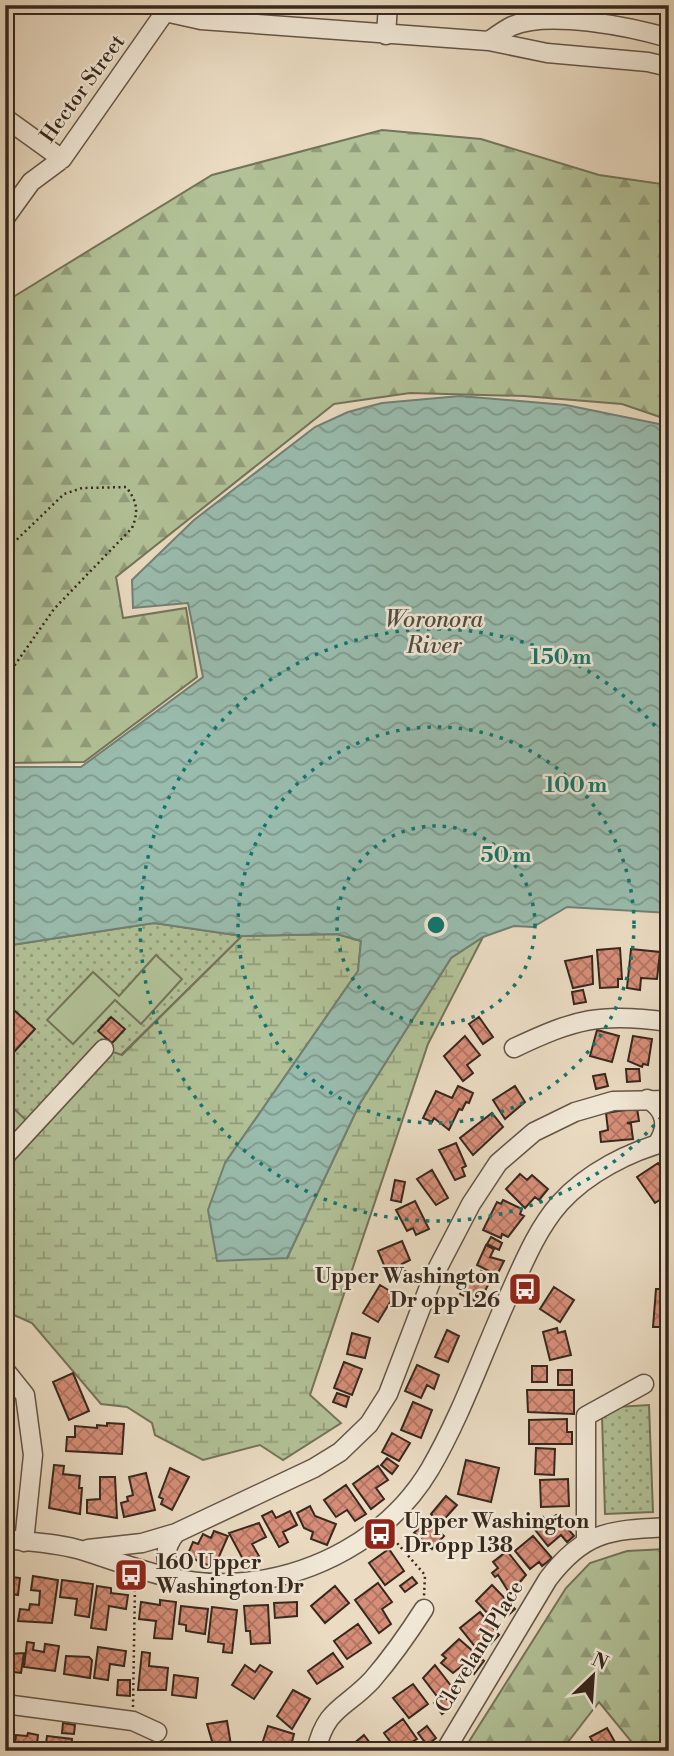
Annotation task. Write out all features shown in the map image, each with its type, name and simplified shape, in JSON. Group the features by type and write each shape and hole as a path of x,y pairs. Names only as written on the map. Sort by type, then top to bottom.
{"street":[{"path":"386,35 388,5"},
{"path":"161,8 247,25 489,41 547,53 649,62 669,67"},
{"name":"Hector Street","path":"5,218 31,182 62,159 161,8"},
{"path":"489,41 513,26 555,21 635,28 669,38"},
{"path":"5,118 62,159"},
{"path":"514,1048 553,1029 585,1019 615,1016 669,1022"},
{"path":"5,1156 104,1049"},
{"path":"5,1539 81,1550 136,1570 177,1580 232,1583 298,1571 348,1549 382,1525 413,1493 430,1469 548,1218 577,1187 594,1174 663,1143 664,1119 658,1107 647,1099"},
{"path":"81,1550 142,1543 176,1534 314,1468 340,1452 369,1424 394,1379 420,1304 471,1203 498,1163 517,1144 555,1120 575,1112 613,1101 669,1100"},
{"path":"5,1370 25,1395 33,1455 24,1542"},
{"path":"586,1540 586,1416 644,1384"},
{"name":"Cleveland Place","path":"445,1751 548,1578 565,1556 586,1540 609,1532 669,1527"},
{"path":"176,1534 167,1547 166,1557 170,1573 177,1580"},
{"path":"316,1751 321,1728 370,1682 405,1639 424,1609"},
{"path":"5,1704 133,1721 157,1732"}],"path":[{"path":"5,551 64,494 82,488 126,487 135,499 137,515 132,528 54,609 5,679"},
{"path":"382,1525 425,1575 424,1609"},
{"path":"133,1721 136,1570"}],"green space":[{"path":"382,130 481,139 599,175 669,185 669,420 622,404 524,396 410,393 334,404 116,577 123,618 186,608 197,677 84,762 5,763 5,302 212,175"},
{"path":"154,923 242,936 121,1055 5,1156 5,946"},
{"path":"337,934 361,941 358,971 225,1163 287,1258 359,1105 451,958 483,937 428,1044 310,1395 341,1423 283,1460 260,1445 203,1460 155,1435 152,1423 127,1407 101,1404 32,1323 5,1311 5,1156 104,1049 122,1055 242,936"},
{"path":"156,955 182,979 141,1024 115,1000 73,1044 47,1020 93,972 119,996"},
{"path":"5,1100 32,1126 5,1151"},
{"path":"649,1405 653,1512 605,1514 602,1416 616,1407"},
{"path":"665,1549 669,1596 669,1751 639,1751 599,1702 561,1751 463,1751 566,1588 590,1563 627,1551"}],"water":[{"name":"Woronora River","path":"460,396 566,405 669,426 669,913 567,907 533,927 514,926 483,937 451,958 359,1105 287,1258 217,1261 208,1210 225,1163 358,971 361,941 337,934 242,936 154,923 5,946 5,767 81,767 203,677 188,603 133,608 132,580 194,520 315,427 348,412 382,403"}],"building":[{"path":"620,948 622,979 618,979 618,987 600,988 597,950"},
{"path":"631,949 660,952 657,979 641,978 640,990 627,988"},
{"path":"592,956 593,984 573,988 565,961"},
{"path":"669,958 669,981 664,980"},
{"path":"583,990 586,1002 574,1004 572,992"},
{"path":"5,1002 35,1029 5,1062"},
{"path":"111,1017 125,1029 112,1043 98,1031"},
{"path":"479,1017 493,1037 483,1044 469,1024"},
{"path":"597,1030 619,1036 612,1062 590,1056"},
{"path":"465,1036 480,1055 467,1065 473,1073 463,1081 444,1056"},
{"path":"633,1036 652,1039 648,1065 643,1064 642,1067 628,1061"},
{"path":"626,1069 639,1069 640,1081 627,1082"},
{"path":"605,1074 608,1086 596,1089 593,1076"},
{"path":"458,1086 473,1093 469,1103 466,1102 462,1110 459,1109 449,1130 434,1118 432,1122 423,1118 436,1091 452,1098"},
{"path":"515,1086 525,1102 505,1119 493,1100"},
{"path":"637,1108 639,1121 627,1123 631,1124 633,1139 601,1142 600,1132 608,1130 606,1113"},
{"path":"492,1113 503,1127 473,1155 460,1138"},
{"path":"456,1143 466,1166 462,1168 465,1176 455,1180 439,1150"},
{"path":"658,1163 665,1173 661,1176 669,1187 669,1194 655,1203 637,1177"},
{"path":"432,1170 448,1198 436,1205 417,1179"},
{"path":"520,1174 527,1180 532,1175 548,1189 539,1200 535,1197 525,1208 506,1189"},
{"path":"395,1180 405,1182 401,1202 391,1200"},
{"path":"503,1200 522,1209 520,1214 524,1216 508,1237 502,1234 501,1238 483,1230 497,1202 501,1204"},
{"path":"415,1201 429,1229 416,1235 413,1228 407,1231 396,1210"},
{"path":"491,1237 502,1243 499,1250 487,1244"},
{"path":"402,1241 410,1260 402,1264 406,1272 390,1279 378,1251"},
{"path":"486,1245 494,1249 490,1257 504,1261 497,1275 477,1265"},
{"path":"481,1271 492,1277 479,1303 460,1294 468,1276 477,1280"},
{"path":"380,1285 395,1294 378,1322 363,1313"},
{"path":"554,1287 574,1300 560,1322 540,1309"},
{"path":"656,1289 669,1289 669,1327 653,1327"},
{"path":"557,1328 558,1333 565,1331 571,1355 550,1360 543,1332"},
{"path":"447,1330 459,1336 448,1362 435,1357"},
{"path":"352,1333 370,1338 365,1358 347,1354"},
{"path":"344,1362 362,1369 352,1395 334,1388"},
{"path":"417,1365 439,1375 434,1389 427,1385 421,1398 405,1391"},
{"path":"532,1366 547,1366 547,1382 532,1382"},
{"path":"558,1370 572,1370 572,1385 558,1385"},
{"path":"73,1373 89,1411 69,1420 53,1382"},
{"path":"527,1390 574,1390 574,1414 528,1412"},
{"path":"337,1393 349,1397 346,1407 333,1402"},
{"path":"413,1402 432,1410 421,1438 401,1430"},
{"path":"567,1419 567,1432 572,1432 572,1444 529,1444 529,1420"},
{"path":"107,1423 124,1424 122,1454 66,1451 67,1437 75,1437 75,1426 97,1428 97,1425 107,1426"},
{"path":"392,1433 410,1443 399,1461 382,1452"},
{"path":"669,1447 669,1465 662,1465 660,1448"},
{"path":"536,1448 555,1449 554,1475 535,1474"},
{"path":"387,1458 398,1466 392,1474 381,1465"},
{"path":"466,1460 499,1468 491,1502 458,1494"},
{"path":"54,1465 64,1466 63,1474 80,1476 80,1514 49,1508"},
{"path":"378,1466 388,1480 376,1488 384,1499 371,1509 353,1484"},
{"path":"170,1468 189,1477 172,1510 161,1504 163,1499 159,1497"},
{"path":"146,1473 155,1510 124,1517 121,1503 128,1501 127,1497 133,1495 129,1477"},
{"path":"669,1473 669,1505 664,1506 662,1474"},
{"path":"100,1477 115,1477 117,1518 87,1513 87,1500 100,1499"},
{"path":"568,1479 569,1506 541,1507 540,1480"},
{"path":"346,1485 366,1514 355,1521 347,1510 336,1517 324,1500"},
{"path":"446,1496 457,1505 440,1524 431,1514"},
{"path":"310,1506 315,1516 336,1524 327,1545 311,1539 313,1532 304,1528 297,1513"},
{"path":"272,1511 276,1518 290,1511 297,1525 283,1532 288,1542 279,1547 262,1516"},
{"path":"556,1515 574,1536 567,1542 561,1535 548,1546 532,1526 543,1517 547,1522"},
{"path":"426,1520 444,1536 432,1549 414,1533"},
{"path":"259,1523 266,1537 252,1544 259,1556 245,1563 229,1533"},
{"path":"214,1531 228,1536 214,1568 187,1556 193,1542 198,1544 203,1534 211,1538"},
{"path":"533,1536 552,1558 542,1566 539,1562 530,1569 515,1551"},
{"path":"389,1549 404,1571 385,1585 369,1563"},
{"path":"507,1551 526,1575 510,1594 498,1575 495,1577 492,1573 498,1568 493,1562"},
{"path":"5,1576 20,1578 18,1595 5,1593"},
{"path":"33,1576 58,1580 52,1623 18,1621 20,1609 29,1610 30,1604 39,1605 40,1591 31,1590"},
{"path":"412,1577 417,1583 405,1592 400,1586"},
{"path":"62,1580 93,1584 89,1617 75,1615 77,1599 60,1597"},
{"path":"378,1583 392,1602 382,1609 391,1624 379,1633 355,1600"},
{"path":"492,1585 515,1609 505,1618 500,1613 493,1619 476,1601"},
{"path":"97,1586 111,1588 111,1593 128,1595 126,1609 109,1606 106,1630 91,1628"},
{"path":"335,1586 349,1603 325,1623 311,1606"},
{"path":"160,1600 176,1602 172,1639 154,1638 156,1621 139,1619 141,1602 160,1605"},
{"path":"297,1602 297,1616 275,1618 274,1603"},
{"path":"268,1605 270,1643 251,1644 250,1631 246,1631 244,1606"},
{"path":"181,1606 208,1609 205,1634 186,1631 186,1625 179,1624"},
{"path":"212,1607 237,1610 232,1653 223,1652 224,1644 208,1642"},
{"path":"480,1612 499,1635 481,1654 460,1628"},
{"path":"358,1624 371,1643 347,1659 334,1641"},
{"path":"459,1639 484,1661 474,1674 463,1665 453,1673 441,1663 446,1658 442,1655"},
{"path":"5,1641 8,1641 7,1654 24,1653 21,1673 5,1671"},
{"path":"27,1642 34,1643 33,1650 44,1652 45,1644 59,1646 55,1671 24,1667"},
{"path":"98,1647 126,1651 124,1666 110,1664 108,1680 94,1678"},
{"path":"142,1652 150,1653 149,1666 168,1668 166,1690 138,1690"},
{"path":"333,1653 343,1667 317,1684 308,1671"},
{"path":"66,1656 89,1657 92,1660 90,1678 64,1674"},
{"path":"245,1665 255,1672 260,1665 272,1672 254,1699 232,1685"},
{"path":"435,1665 455,1691 446,1698 452,1706 442,1714 434,1703 439,1699 423,1678"},
{"path":"174,1675 198,1678 196,1698 172,1695"},
{"path":"118,1680 130,1680 130,1696 117,1695"},
{"path":"413,1684 428,1704 409,1718 393,1698"},
{"path":"293,1690 310,1699 292,1729 277,1716"},
{"path":"403,1719 417,1739 397,1751 384,1733"},
{"path":"227,1721 231,1745 214,1748 207,1724"},
{"path":"63,1723 75,1725 74,1734 62,1733"},
{"path":"268,1726 294,1734 291,1746 285,1744 283,1750 262,1744"},
{"path":"427,1726 436,1738 427,1745 418,1733"},
{"path":"607,1728 620,1751 598,1751 590,1737"},
{"path":"28,1733 38,1735 37,1744 42,1745 42,1751 14,1751 16,1735 27,1736"},
{"path":"5,1735 9,1736 8,1751 5,1751"},
{"path":"364,1735 376,1751 348,1751 347,1749"},
{"path":"47,1736 72,1739 71,1751 45,1751"}],"place":[{"name":"Upper Washington Dr opp 126","path":"525,1289"},
{"name":"Upper Washington Dr opp 138","path":"380,1534"},
{"name":"160 Upper Washington Dr","path":"131,1575"}]}
